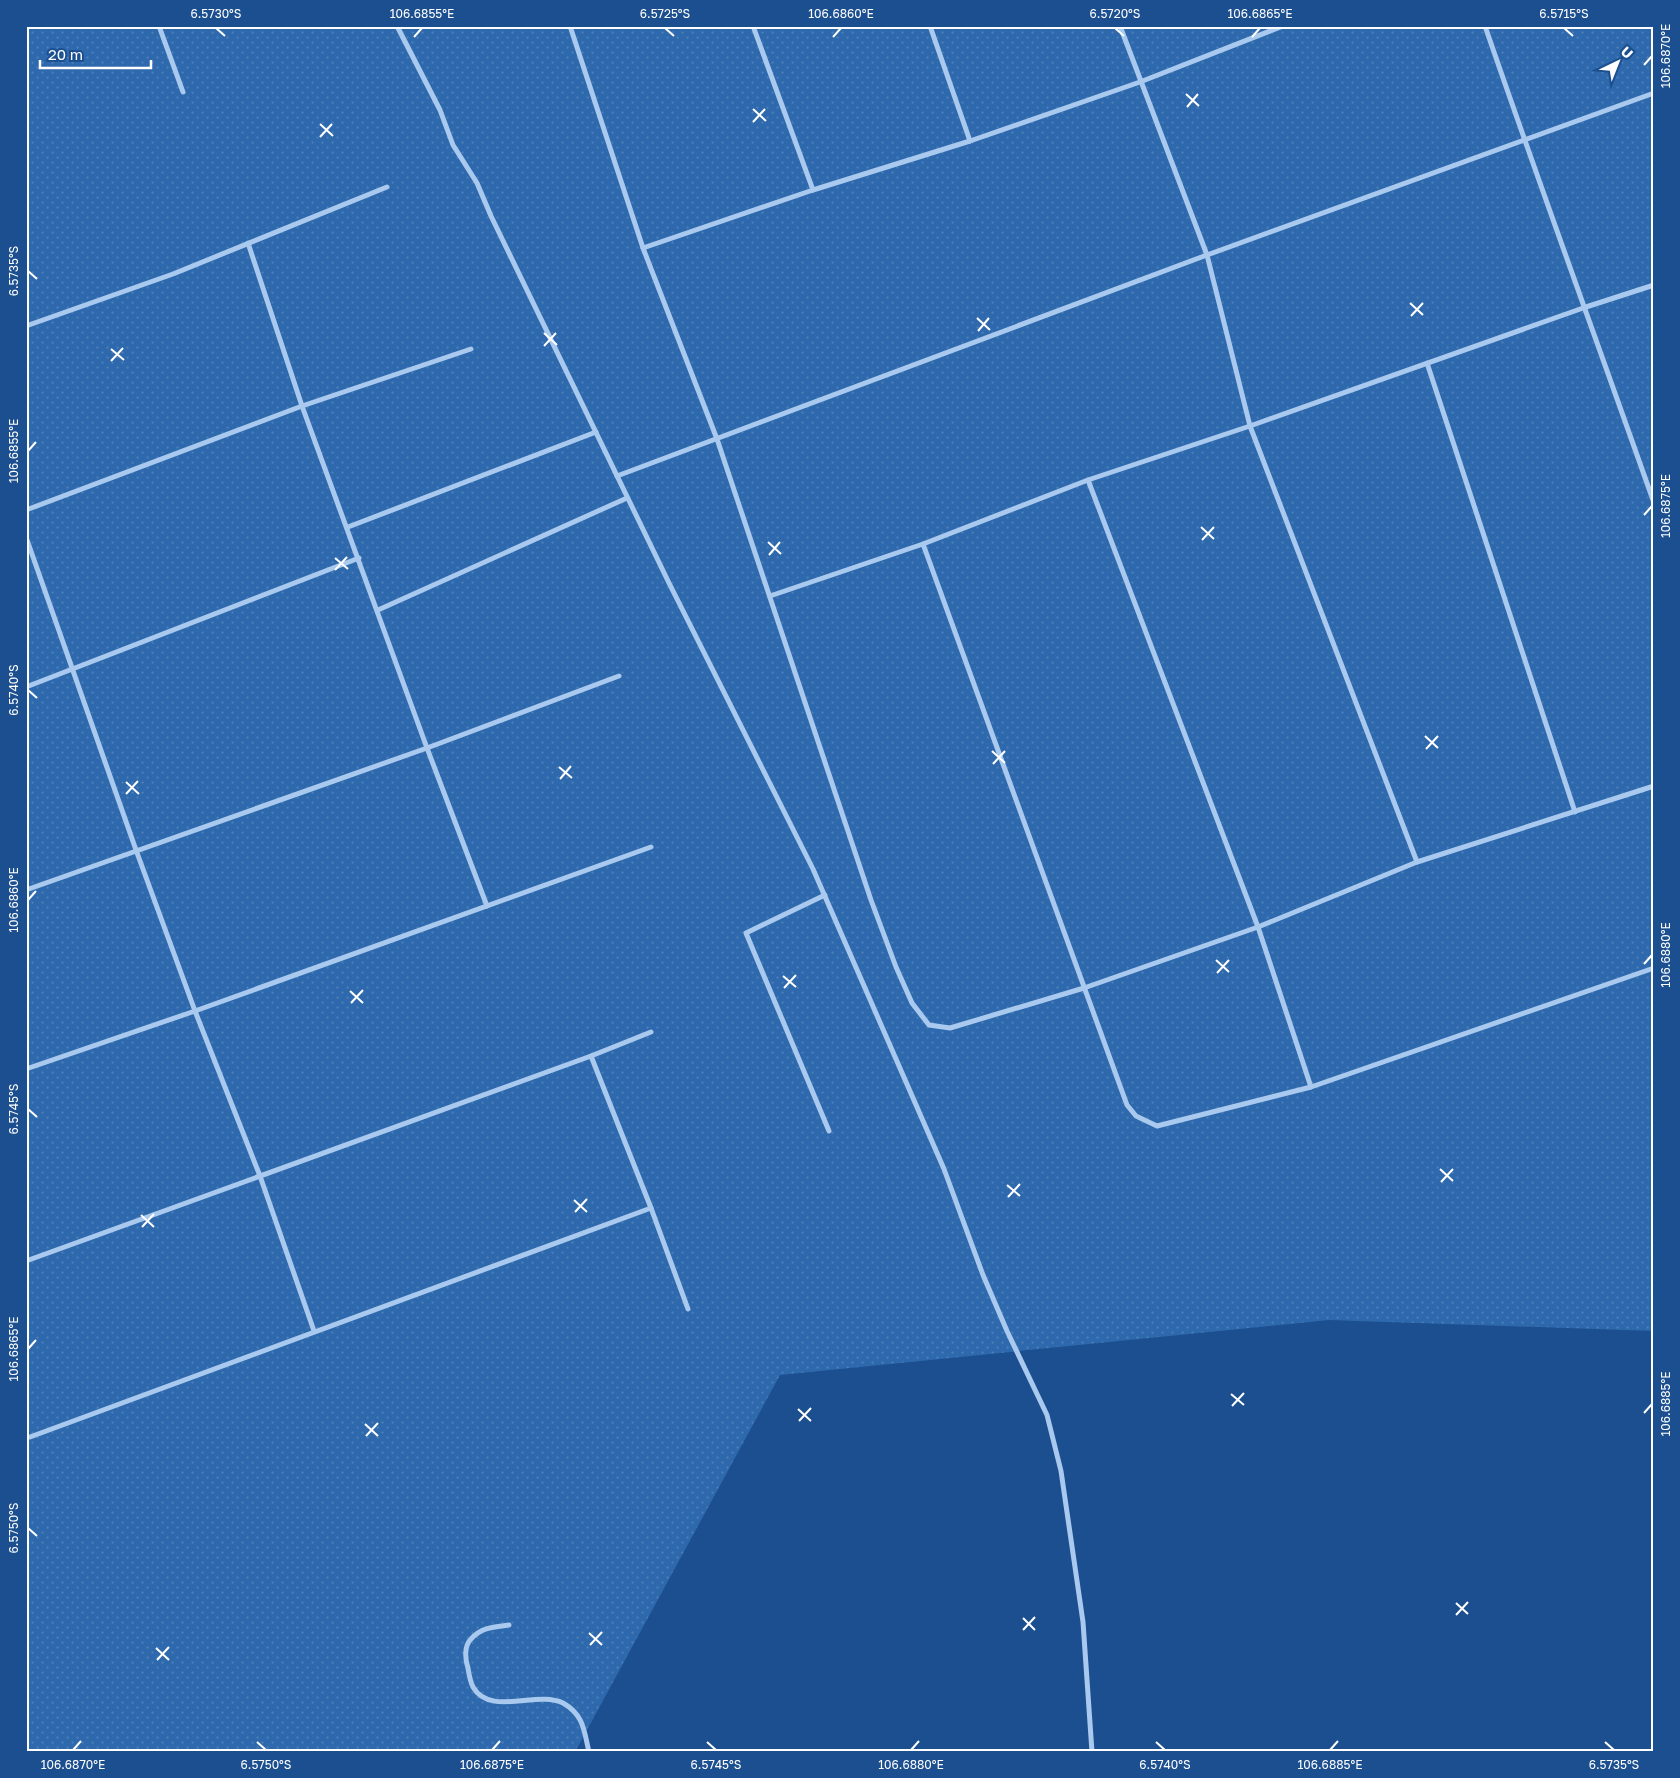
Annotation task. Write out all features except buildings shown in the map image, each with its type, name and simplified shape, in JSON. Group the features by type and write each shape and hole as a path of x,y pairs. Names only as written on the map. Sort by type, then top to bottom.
{"street":[{"path":"159,26 183,92"},
{"path":"398,26 440,110 452,145 477,183 617,476 825,895 944,1169 1006,1331 1047,1415 1061,1471 1083,1622 1092,1752"},
{"path":"570,26 643,248 717,438 870,900 912,1003 929,1025 950,1028 1084,988 1258,927 1417,862 1654,786"},
{"path":"752,26 813,190"},
{"path":"930,26 970,141"},
{"path":"1120,26 1207,255 1250,426 1417,862"},
{"path":"643,248 813,190 970,141 1140,82 1283,26"},
{"path":"1485,26 1654,503"},
{"path":"617,476 1207,255 1654,93"},
{"path":"26,326 173,274 387,187"},
{"path":"248,243 302,406 487,906"},
{"path":"770,596 923,544 1088,480 1250,426 1586,307 1654,285"},
{"path":"26,510 302,406 471,349"},
{"path":"1427,363 1575,812"},
{"path":"348,527 596,432"},
{"path":"1088,480 1258,927 1311,1087"},
{"path":"378,610 628,498"},
{"path":"26,537 136,850 195,1011 260,1176 314,1331"},
{"path":"923,544 1127,1105 1136,1116 1157,1126 1311,1087 1654,968"},
{"path":"26,688 358,558"},
{"path":"26,890 427,748 619,676"},
{"path":"26,1069 195,1011 651,847"},
{"path":"825,895 746,933 829,1132"},
{"path":"26,1260 591,1056 651,1032"},
{"path":"591,1056 651,1208 688,1309"},
{"path":"30,1437 651,1208"},
{"path":"509,1625 486,1628 476,1633 467,1643 466,1661 472,1686 480,1696 494,1702 545,1699 562,1703 575,1713 584,1726 589,1752"}],"shaded area":[{"path":"26,26 1654,26 1654,1331 1329,1320 780,1375 575,1752 26,1752"}]}
